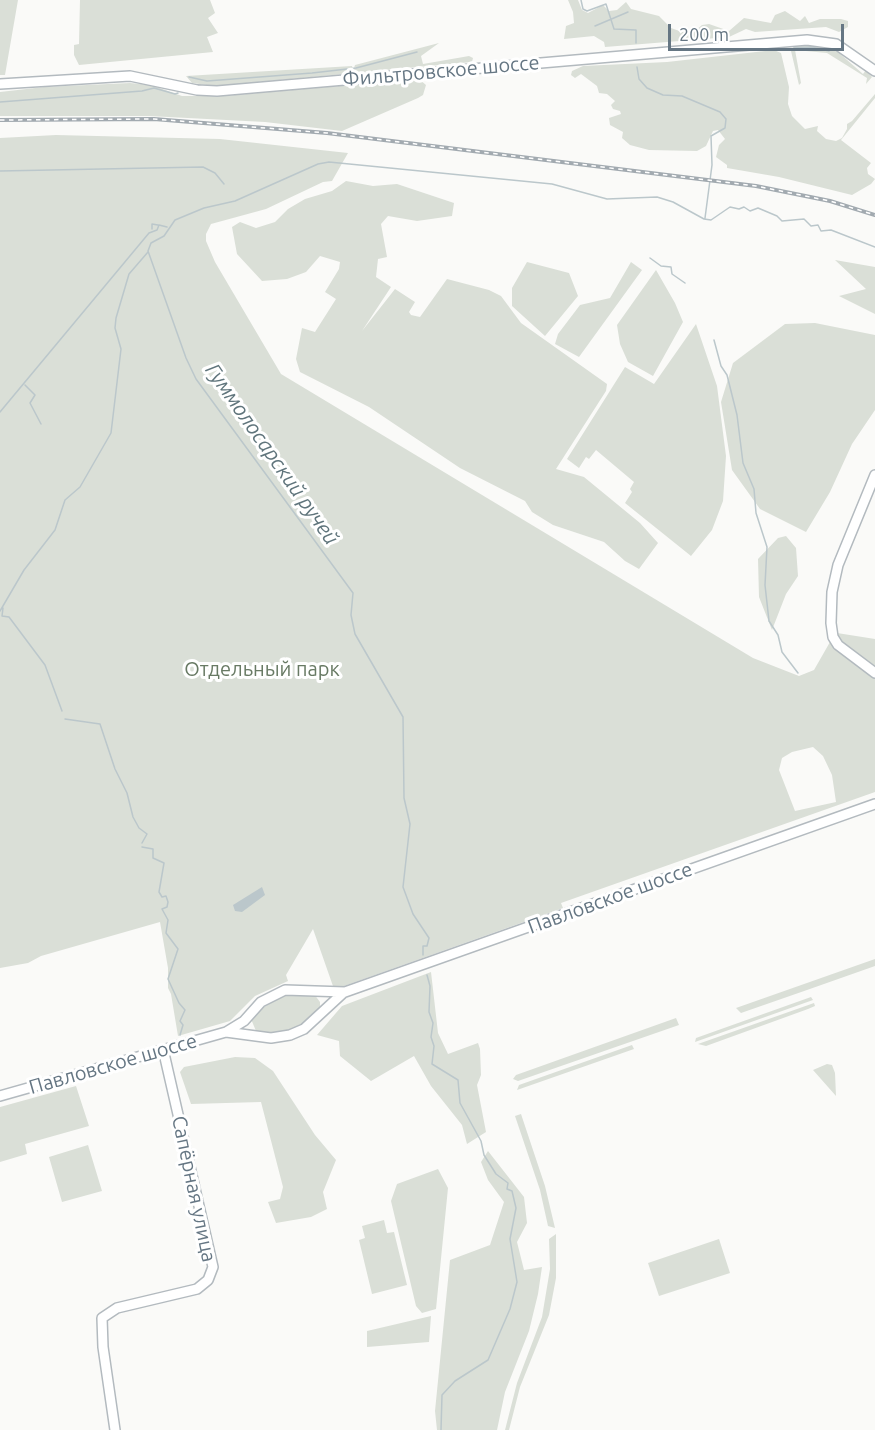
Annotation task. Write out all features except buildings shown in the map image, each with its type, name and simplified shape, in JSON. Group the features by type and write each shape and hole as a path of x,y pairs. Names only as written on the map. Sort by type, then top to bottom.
{"main road":[{"name":"Фильтровское шоссе","path":"0,84 123,75 153,78 197,90 217,91 813,39 836,44 875,71"},
{"path":"875,475 837,565 832,592 831,623 833,637 838,645 875,673"},
{"name":"Павловское шоссе","path":"0,1096 226,1032 280,1037 298,1032 345,992 875,804"},
{"name":"Павловское шоссе","path":"226,1032 267,998 285,990 345,992"},
{"path":"316,991 324,1009"},
{"path":"249,1014 250,1026 257,1035"},
{"name":"Сапёрная улица","path":"116,1430 103,1347 102,1318 117,1308 197,1289 208,1280 213,1267 163,1049"}],"green space":[{"path":"0,0 18,0 5,75 0,75"},
{"path":"80,0 210,0 215,13 208,18 218,33 207,37 213,52 79,65 74,55 74,45 79,44"},
{"path":"568,0 578,0 582,10 588,13 603,5 609,11 617,10 626,2 631,9 659,16 671,28 682,32 695,31 702,25 709,24 729,31 744,18 771,23 775,15 785,11 800,21 805,16 809,23 820,19 841,19 848,21 848,27 839,32 826,27 755,32 746,29 729,37 605,47 604,42 594,36 564,39 566,26 574,23 573,12"},
{"path":"439,43 421,56 423,64 469,56 473,58 472,62 215,86 192,83 186,76 352,66 353,71 355,65"},
{"path":"794,46 821,46 838,52 863,74 866,70 872,77 866,84 867,78 827,53 795,50 801,83 799,85 791,51"},
{"path":"774,50 781,53 789,87 788,104 792,116 805,129 818,126 817,131 826,139 836,141 842,138 847,124 875,94 875,98 841,140 871,163 867,168 868,174 875,179 871,184 852,195 779,177 727,168 727,165 716,157 719,145 725,139 718,130 713,131 706,146 697,151 649,150 630,145 622,138 623,132 610,125 609,118 621,114 611,105 615,101 607,94 599,93 597,86 581,74 575,78 571,75 572,71 583,66 667,62"},
{"path":"419,79 426,85 423,95 342,131 265,122 149,116 0,116 0,92 44,87 130,83 151,85 182,96 224,96"},
{"name":"Отдельный парк","path":"56,135 220,139 348,153 332,181 323,182 266,209 211,224 206,234 206,241 215,262 281,374 753,658 799,676 814,670 830,642 875,679 875,792 561,903 563,908 334,989 313,929 286,975 288,981 255,996 230,1021 178,1036 168,988 168,968 160,922 41,956 28,963 0,968 0,138","holes":["813,747 823,756 832,775 836,802 795,811 779,770 782,758 792,752"]},
{"path":"346,181 373,186 397,184 454,203 452,216 417,221 388,216 381,224 387,257 378,259 376,277 391,287 362,331 395,289 415,302 409,312 411,315 420,317 447,279 489,290 501,296 521,323 607,384 606,391 556,469 584,477 640,523 658,543 639,569 625,561 604,542 553,525 532,512 525,501 460,468 369,407 300,372 296,359 302,328 315,332 336,299 325,292 339,269 340,262 320,256 306,272 287,279 262,281 237,254 232,227 240,222 256,228 275,222 288,209 305,199 332,191"},
{"path":"835,260 875,267 875,314 839,296 866,289"},
{"path":"527,262 569,273 578,296 545,336 512,306 512,288"},
{"path":"631,262 642,270 579,357 555,344 558,334 580,305 610,298"},
{"path":"656,270 683,322 653,376 628,362 620,344 617,325"},
{"path":"815,323 875,335 875,410 852,444 830,492 806,532 760,509 732,470 721,402 733,363 785,324"},
{"path":"696,324 717,386 726,456 723,501 712,530 691,556 625,503 632,492 630,489 634,482 596,450 589,459 586,457 579,468 567,459 625,367 654,384"},
{"path":"786,536 796,548 798,576 786,594 772,630 759,597 758,559 778,538"},
{"path":"837,633 875,639 875,669 843,646"},
{"path":"875,959 875,966 807,990 741,1013 736,1008"},
{"path":"431,972 438,1033 448,1054 478,1043 480,1049 481,1075 477,1085 486,1132 467,1144 462,1125 431,1086 414,1056 371,1081 340,1056 339,1041 317,1035 342,1006"},
{"path":"286,994 314,994 320,1002 320,1009 293,1031 275,1035 256,1031 251,1019 257,1011"},
{"path":"811,997 813,1000 695,1042 696,1038"},
{"path":"814,1003 815,1006 808,1009 706,1046 698,1044"},
{"path":"676,1018 679,1025 518,1081 513,1079 516,1075"},
{"path":"632,1045 634,1049 517,1090 519,1085"},
{"path":"235,1057 255,1058 273,1071 315,1135 336,1160 323,1192 327,1209 311,1217 276,1223 268,1202 280,1199 283,1187 261,1102 191,1104 180,1072 184,1067"},
{"path":"827,1064 832,1065 835,1073 836,1096 813,1070"},
{"path":"76,1086 89,1126 25,1144 27,1154 0,1162 0,1107"},
{"path":"521,1114 545,1186 555,1228 548,1226 540,1190 515,1116"},
{"path":"88,1145 102,1191 62,1202 49,1157"},
{"path":"488,1151 524,1197 527,1223 517,1242 524,1270 542,1267 538,1294 529,1331 505,1392 497,1430 437,1430 435,1411 450,1260 490,1245 504,1202 488,1180 481,1162"},
{"path":"438,1169 448,1188 436,1309 422,1313 416,1306 391,1201 397,1184"},
{"path":"384,1220 387,1233 394,1232 407,1285 372,1294 359,1240 365,1238 362,1226"},
{"path":"556,1234 556,1278 549,1315 520,1387 509,1430 505,1430 517,1383 542,1317 550,1269 549,1239"},
{"path":"719,1239 730,1273 659,1296 648,1263"},
{"path":"431,1316 429,1342 367,1347 367,1331"}],"shaded area":[{"path":"262,887 265,895 242,912 235,911 233,905"}],"waterway":[{"path":"581,0 583,9 587,11 606,4 614,29 636,30 636,43"},
{"path":"595,26 628,12"},
{"path":"794,48 811,47 829,51"},
{"path":"189,77 207,81 312,73 356,68 417,52"},
{"path":"637,67 639,79 647,88 663,95 682,96 720,112 726,119 725,128 711,136 712,165 705,218"},
{"path":"0,102 142,91 154,88 178,93"},
{"name":"Гуммолосарский ручей","path":"423,955 423,946 427,946 429,938 413,914 403,887 410,824 404,798 403,717 355,634 351,615 353,593 196,379 186,358 148,251 151,243 164,236 175,220 204,208 235,201 318,164 329,162 552,184 607,199 657,197 673,202 704,219 711,220 730,207 739,209 744,207 750,211 758,208 777,216 782,221 804,219 811,226 818,225 821,231 831,230 875,247"},
{"path":"0,171 203,167 215,173 224,184"},
{"path":"152,229 152,224 158,225"},
{"path":"0,412 149,233 157,230 159,225 167,227"},
{"path":"0,611 24,570 55,530 65,500 80,487 111,433 121,349 115,328 116,318 129,274 148,252"},
{"path":"650,258 661,266 671,267 672,274 685,283"},
{"path":"714,340 721,366 727,375 737,415 743,463 754,489 756,513 767,547 765,585 769,621 778,635 782,652 798,673"},
{"path":"25,385 35,395 30,403 41,424"},
{"path":"3,608 2,616 9,617 45,665 62,711"},
{"path":"65,719 100,724 115,769 127,793 133,817 139,828 147,834 142,843"},
{"path":"142,847 153,849 153,858 164,863 159,892 162,897 166,896 168,902 167,907 162,909 168,920 166,933 178,949 168,979 179,1003 185,1010 180,1021 183,1025 180,1035"},
{"name":"Гуммолосарский ручей","path":"427,975 430,986 429,1012 433,1023 432,1064 458,1080 460,1103 481,1141 484,1155 496,1174 508,1183 507,1189 512,1191 516,1208 510,1239 517,1282 510,1309 488,1360 455,1381 442,1395 441,1430"}],"railway":[{"path":"0,120 154,119 327,133 756,186 830,201 875,215"}]}
